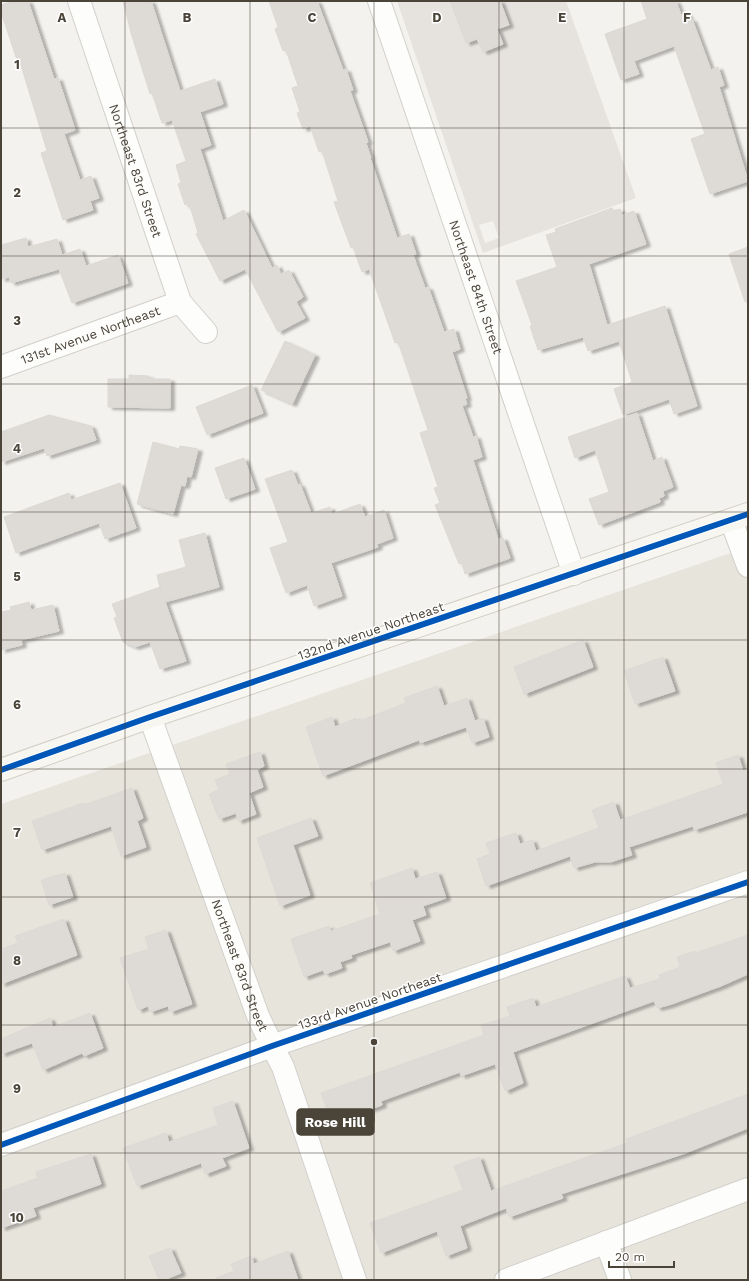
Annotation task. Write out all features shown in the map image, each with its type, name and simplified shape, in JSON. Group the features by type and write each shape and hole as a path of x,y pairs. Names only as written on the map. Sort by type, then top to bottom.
{"main road":[{"name":"132nd Avenue Northeast","path":"1,770 150,717 740,517"}],"street":[{"name":"Northeast 83rd Street","path":"79,1 180,302 206,332"},
{"name":"Northeast 84th Street","path":"379,1 574,574"},
{"name":"131st Avenue Northeast","path":"1,367 180,302"},
{"path":"740,517 748,566"},
{"name":"Northeast 83rd Street","path":"150,717 258,1016 284,1067 355,1280"},
{"name":"133rd Avenue Northeast","path":"1,1145 272,1046 748,882"},
{"path":"506,1280 748,1189"},
{"path":"606,1242 620,1280"}],"shaded area":[{"path":"397,1 450,1 466,43 477,39 483,52 503,44 497,29 509,25 500,1 566,1 636,198 483,253","holes":["493,221 499,238 485,243 479,225"]},
{"path":"748,547 748,1280 1,1280 1,804"}],"building":[{"path":"13,1 28,1 54,79 58,78 75,130 64,134 80,180 91,176 99,198 90,201 93,210 63,220 41,153 47,151 20,62 18,63 1,12 1,5"},
{"path":"123,1 151,1 180,91 215,79 223,104 200,112 211,145 200,149 223,221 244,210 272,268 277,265 281,274 289,270 303,297 296,302 305,318 278,332 245,269 220,281 196,234 198,233 189,203 185,205 178,184 181,183 176,165 186,161 172,120 162,123 152,93 150,94 131,33"},
{"path":"269,1 317,1 343,70 346,69 353,90 350,91 368,142 366,143 370,158 397,238 409,234 416,254 413,255 425,288 428,287 444,332 454,329 460,349 452,352 467,398 465,399 467,404 462,406 473,437 476,436 482,457 473,460 498,539 503,538 510,558 465,574 462,563 459,564 435,505 440,503 434,488 438,487 420,433 428,430 398,342 395,343 369,269 362,272 353,247 351,248 334,202 338,201 322,151 319,152 310,126 303,129 297,113 300,112 292,88 298,86 286,50 283,51 275,29 278,27"},
{"path":"450,1 500,1 509,25 497,29 503,44 483,52 477,39 466,43"},
{"path":"641,1 676,1 681,15 687,13 690,20 692,19 711,70 718,67 724,85 719,87 748,181 710,194 691,139 705,134 674,46 634,61 639,74 621,80 605,34 647,19"},
{"path":"612,208 613,211 620,209 622,215 634,211 646,244 589,264 607,325 665,306 697,406 674,414 669,399 623,415 614,389 632,382 619,341 588,351 583,337 538,350 530,326 532,325 516,281 557,267 546,235 556,232 555,229"},
{"path":"26,238 28,247 57,239 62,255 80,249 86,266 118,255 128,283 72,303 59,269 11,283 9,277 1,279 1,245"},
{"path":"748,247 748,301 745,302 729,254"},
{"path":"285,341 315,355 292,404 261,390"},
{"path":"129,375 149,376 149,379 170,379 170,408 108,407 108,379 129,379"},
{"path":"252,385 263,413 207,435 196,407"},
{"path":"637,413 653,461 662,457 673,487 663,491 664,496 659,498 660,502 599,525 589,499 609,492 595,450 575,458 568,437"},
{"path":"49,415 91,426 96,440 47,456 44,448 1,462 1,432"},
{"path":"153,442 179,449 180,446 198,449 191,477 187,476 185,486 181,485 173,514 137,504"},
{"path":"244,458 255,489 226,499 215,468"},
{"path":"292,470 298,485 300,484 311,513 330,507 332,514 360,504 365,517 384,510 393,538 377,544 378,547 331,563 342,596 314,606 307,585 286,593 270,548 288,542 265,479"},
{"path":"120,483 136,528 105,539 99,523 16,553 4,517 69,493 71,500"},
{"path":"205,533 219,587 165,602 186,661 160,669 150,642 135,647 123,642 114,618 117,617 112,604 160,587 157,575 186,567 179,540"},
{"path":"29,602 31,610 53,605 59,631 21,640 22,645 1,650 1,612 11,610 10,607"},
{"path":"583,640 593,667 524,694 514,667"},
{"path":"663,657 675,691 635,704 624,671"},
{"path":"437,686 444,706 467,698 475,721 483,718 489,737 472,743 466,727 420,743 419,740 323,776 306,727 332,717 335,727 356,718 357,722 406,703 404,698"},
{"path":"260,752 264,766 257,770 263,787 249,793 256,814 238,821 236,813 219,819 209,794 219,790 215,780 230,774 226,764"},
{"path":"738,755 743,771 748,769 748,812 694,830 693,826 629,847 632,855 611,862 595,862 574,868 570,856 486,886 477,859 490,854 486,843 516,833 520,844 532,840 536,851 599,828 592,810 614,802 620,820 723,784 716,763"},
{"path":"132,788 143,818 137,821 146,847 121,856 111,826 42,850 32,821"},
{"path":"311,818 318,836 293,845 310,895 280,906 257,838"},
{"path":"412,868 415,879 437,872 446,898 423,906 426,915 412,920 420,941 393,951 390,942 351,955 352,958 340,962 342,968 325,974 323,970 304,977 291,939 329,926 331,931 380,914 370,883"},
{"path":"65,873 73,897 49,905 41,880"},
{"path":"64,919 77,955 1,984 1,949 18,943 15,936"},
{"path":"166,930 192,1004 170,1012 168,1006 150,1012 148,1006 138,1010 120,958 149,949 145,937"},
{"path":"748,935 748,974 721,986 669,1005 657,1008 654,1001 513,1052 523,1083 505,1091 495,1064 461,1076 460,1072 381,1101 382,1105 332,1123 321,1093 484,1035 481,1025 510,1016 507,1007 533,998 536,1007 625,976 630,988 660,979 659,975 680,967 677,957 695,951 695,953"},
{"path":"90,1013 103,1048 84,1056 82,1053 43,1070 32,1043 1,1054 1,1039 50,1018 53,1027"},
{"path":"748,1094 748,1128 683,1154 561,1194 563,1198 509,1217 506,1208 460,1226 467,1248 446,1256 437,1231 381,1253 370,1223 463,1190 454,1166 479,1157 491,1191 627,1143 626,1139"},
{"path":"233,1101 249,1148 222,1158 226,1166 205,1174 201,1163 137,1186 123,1148 166,1133 169,1142 218,1125 213,1108"},
{"path":"91,1154 101,1184 33,1208 36,1216 1,1228 1,1191 38,1178 36,1172"},
{"path":"170,1248 181,1273 164,1280 159,1280 149,1256"},
{"path":"288,1251 298,1280 216,1280 216,1278 234,1271 231,1264 251,1256 254,1264"}],"cycle path":[{"path":"1,770 150,717 748,514"},
{"path":"1,1145 272,1046 748,882"}],"place":[{"name":"Rose Hill","path":"374,1042"}]}
